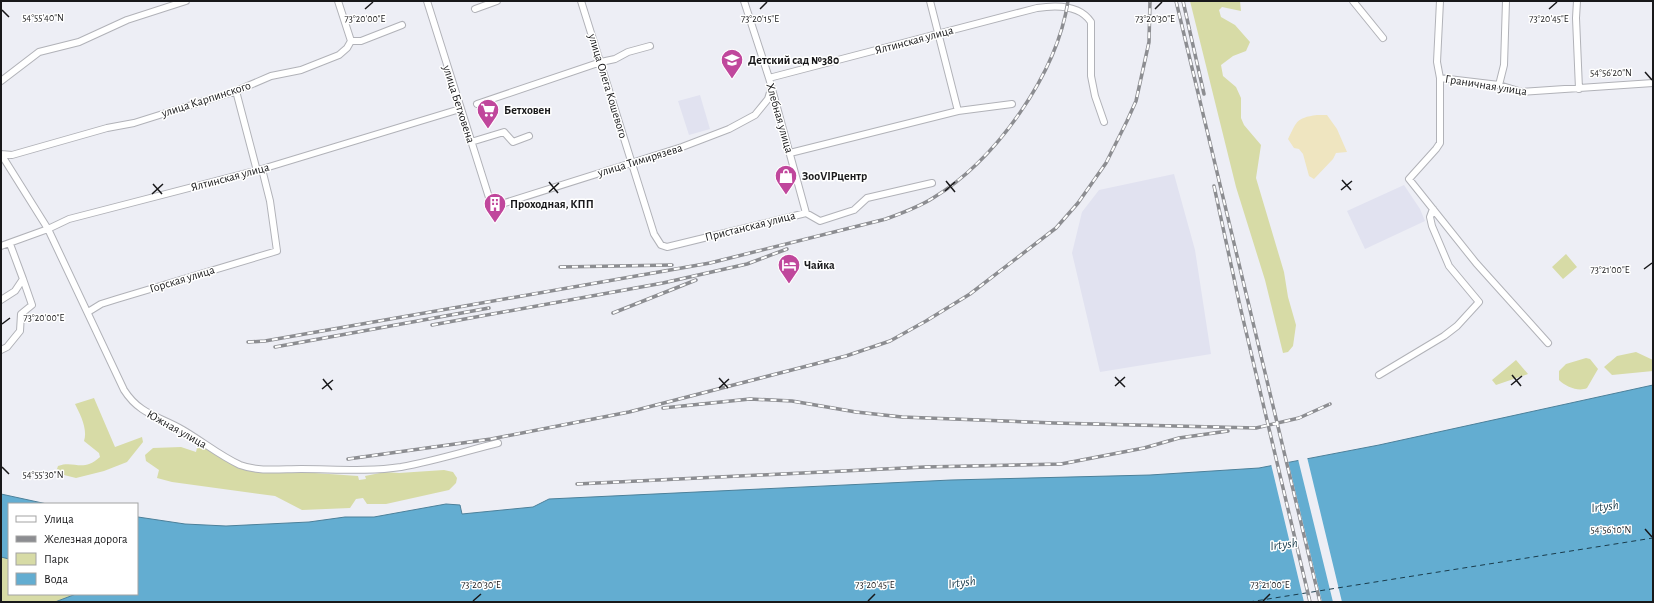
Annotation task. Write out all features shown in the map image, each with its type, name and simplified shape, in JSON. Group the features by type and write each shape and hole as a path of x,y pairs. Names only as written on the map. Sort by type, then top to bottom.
{"street":[{"path":"1,81 39,52 79,42 127,20 186,1"},
{"path":"338,1 351,41 361,40 402,26"},
{"name":"улица Бетховена","path":"427,1 492,207"},
{"path":"475,9 497,1"},
{"name":"улица Олега Кошевого","path":"581,1 657,241"},
{"name":"Хлебная улица","path":"744,1 769,78 806,213"},
{"path":"930,1 958,111"},
{"path":"1353,1 1383,38"},
{"path":"1440,1 1437,62 1440,78 1440,143 1408,179 1487,275 1548,343"},
{"path":"1499,85 1504,65 1506,1"},
{"path":"1577,1 1576,18 1579,89"},
{"path":"1062,4 1087,16 1091,22 1091,76 1095,96 1104,122"},
{"name":"Ялтинская улица","path":"769,78 938,33 1037,8 1062,4"},
{"name":"улица Карпинского","path":"1,154 12,155 107,128 134,123 236,91 271,76 301,70 339,55 347,48 351,41"},
{"path":"477,104 601,62 614,59 628,52 650,46"},
{"name":"Граничная улица","path":"1440,78 1499,85 1522,92 1653,83"},
{"name":"улица Тимирязева","path":"492,207 704,140 747,121 762,107 772,89"},
{"path":"236,91 259,170"},
{"path":"790,153 958,111 1012,104"},
{"name":"Ялтинская улица","path":"1,246 48,229 69,219 259,170 460,109"},
{"path":"471,142 504,132 513,142 529,136"},
{"name":"Южная улица","path":"1,154 48,229 124,390 131,401 139,408 183,430 216,452 241,465 259,469 354,470 399,467 435,460 498,443"},
{"name":"Горская улица","path":"88,312 101,304 277,251 270,201 259,170"},
{"name":"Пристанская улица","path":"657,241 661,245 667,247 806,213 820,221 854,210 868,198 932,183"},
{"path":"1379,375 1444,336 1457,326 1479,302 1450,266 1432,226 1430,217 1434,209"},
{"path":"1,350 7,347 20,331 21,314 32,305 10,244"},
{"path":"1,300 15,291 23,279"}],"shaded area":[{"path":"700,95 710,129 689,135 678,101"},
{"path":"1174,174 1195,250 1211,354 1100,372 1072,253 1082,212 1099,190"},
{"path":"1404,185 1420,209 1425,221 1365,249 1347,211"}],"green space":[{"path":"1190,1 1240,1 1241,11 1222,7 1219,10 1221,17 1235,25 1250,42 1246,51 1233,56 1221,65 1223,76 1236,87 1241,98 1241,118 1244,125 1261,145 1256,178 1284,272 1288,297 1296,325 1293,346 1288,352 1283,353 1265,280 1236,187"},
{"path":"1566,254 1577,267 1563,279 1552,267"},
{"path":"1636,352 1653,360 1653,371 1612,375 1604,367 1617,356"},
{"path":"1586,358 1590,359 1598,369 1587,388 1573,388 1565,385 1559,380 1559,371 1566,364"},
{"path":"1516,360 1528,374 1496,385 1492,380"},
{"path":"94,398 115,447 142,437 143,442 127,462 104,471 76,478 64,475 57,469 58,466 69,464 88,464 94,462 100,457 99,453 84,441 84,427 75,404"},
{"path":"198,444 243,468 358,476 359,480 366,479 365,476 385,472 399,473 444,470 453,472 457,478 456,483 449,490 386,504 367,504 363,498 356,499 350,508 302,510 275,496 172,482 157,478 159,470 146,461 145,455 153,448 181,447 196,452"},
{"path":"1,557 8,559 8,595 73,595 55,602 1,602"}],"sand":[{"path":"1317,115 1327,115 1337,129 1347,152 1336,153 1333,159 1314,179 1309,176 1303,154 1299,149 1294,148 1288,139 1295,125 1301,119"}],"water":[{"name":"Irtysh","path":"1653,385 1653,602 55,602 73,595 138,595 138,517 185,524 226,526 309,522 345,517 374,517 446,504 460,505 462,514 533,507 549,499 951,480 1150,475 1259,468 1379,445"},
{"path":"1,494 42,503 8,503 8,559 1,557"}],"pier":[{"path":"1307,457 1342,602 1333,602 1298,459"},
{"path":"1288,461 1322,602 1304,602 1271,464"}],"ferry route":[{"path":"1249,602 1653,538"}],"railway":[{"path":"248,342 265,341 710,263 886,219 910,210 933,198 956,182 979,161 1020,113 1037,85 1051,57 1062,29 1068,1"},
{"path":"348,459 491,439 629,412 846,356 890,341 926,321 970,294 1056,228 1078,203 1106,163 1136,101 1149,42 1150,1"},
{"path":"1176,1 1320,602"},
{"path":"1183,1 1204,94"},
{"path":"1214,186 1240,306 1310,602"},
{"path":"432,325 663,283 747,264 787,249"},
{"path":"560,267 672,265"},
{"path":"613,313 696,280"},
{"path":"275,347 489,308"},
{"path":"663,408 750,399 792,401 856,412 902,417 1054,423 1256,428 1299,418 1330,404"},
{"path":"577,484 925,467 1061,464 1144,448 1179,438 1228,431"}],"place":[{"name":"Детский сад №380","path":"732,80"},
{"name":"Бетховен","path":"488,130"},
{"name":"ЗооVIPцентр","path":"786,196"},
{"name":"Проходная, КПП","path":"495,224"},
{"name":"Чайка","path":"789,284"}]}
